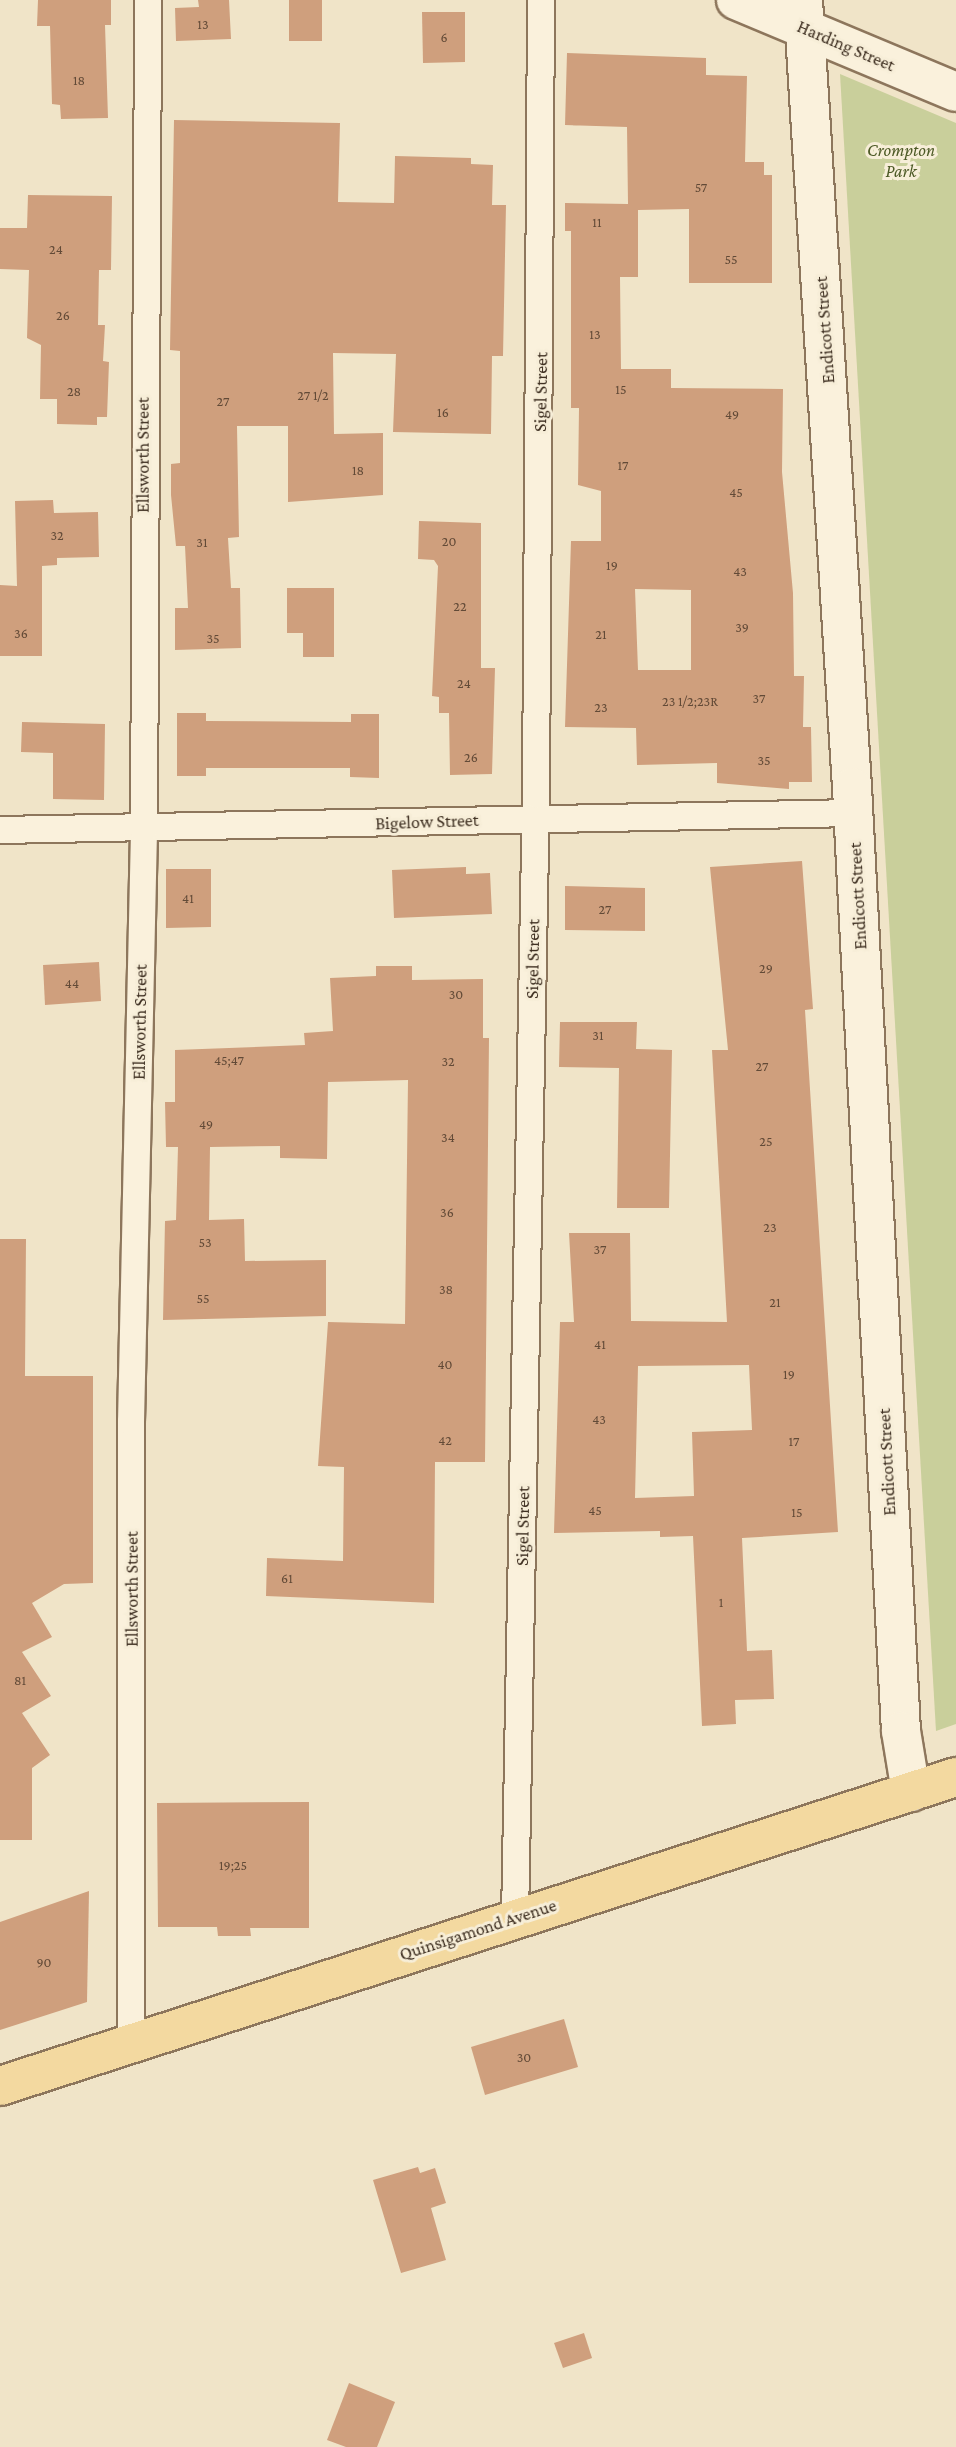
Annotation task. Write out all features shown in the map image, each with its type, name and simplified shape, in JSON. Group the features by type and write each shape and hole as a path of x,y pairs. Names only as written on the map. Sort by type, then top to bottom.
{"main road":[{"name":"Harding Street","path":"736,0 804,14 956,92"},
{"name":"Endicott Street","path":"804,14 853,813 901,1731 911,1792"},
{"name":"Quinsigamond Avenue","path":"0,2087 956,1777"}],"street":[{"name":"Ellsworth Street","path":"131,2044 131,1422 144,830 148,0"},
{"name":"Sigel Street","path":"515,1918 536,819 541,0"},
{"name":"Bigelow Street","path":"0,831 853,813"}],"green space":[{"name":"Crompton Park","path":"840,74 956,123 956,1724 936,1731"}],"building":[{"path":"38,0 111,0 111,25 105,25 108,118 61,119 60,105 52,104 50,26 37,26"},
{"path":"198,0 229,0 231,39 176,41 175,8 199,7"},
{"path":"289,0 322,0 322,41 289,41"},
{"path":"422,12 465,12 465,62 423,63"},
{"path":"567,53 706,58 706,75 747,76 745,162 764,162 764,175 772,175 772,283 689,283 689,209 638,210 638,277 620,277 621,369 671,369 671,388 783,389 782,472 793,593 794,676 804,676 803,727 811,727 812,782 789,782 789,789 717,783 717,763 637,765 636,728 565,727 571,541 601,541 601,491 578,485 579,408 571,408 571,231 565,231 565,203 628,204 627,127 565,125","holes":["635,589 691,590 691,670 638,670"]},
{"path":"174,120 340,123 338,202 394,203 395,156 471,158 471,164 493,165 492,205 506,205 503,356 492,356 491,434 393,432 396,354 333,353 334,434 383,433 383,495 288,502 288,426 237,426 239,537 228,538 231,588 240,588 241,648 175,650 175,608 188,608 185,546 176,546 171,495 171,464 180,463 180,351 170,350"},
{"path":"28,195 112,196 111,270 99,270 98,325 105,325 103,361 109,362 107,417 97,417 97,425 57,424 57,399 40,399 41,345 27,338 29,270 0,269 0,228 27,228"},
{"path":"53,500 54,513 98,512 99,557 57,558 57,565 42,566 42,656 0,656 0,585 17,586 15,501"},
{"path":"419,521 481,523 481,668 495,668 492,774 450,775 449,713 439,713 439,697 432,696 438,566 434,560 418,559"},
{"path":"287,588 334,588 334,657 303,657 303,633 287,633"},
{"path":"177,713 206,713 206,721 351,722 351,714 379,714 379,778 350,777 350,768 206,768 206,776 177,776"},
{"path":"22,722 105,724 104,800 53,799 53,753 21,752"},
{"path":"802,861 813,1009 805,1010 838,1532 742,1538 747,1651 772,1650 774,1699 735,1700 736,1724 702,1726 693,1536 660,1537 660,1531 554,1533 560,1322 574,1322 569,1233 630,1233 631,1321 727,1322 712,1050 728,1050 710,867","holes":["749,1365 752,1430 692,1432 694,1496 635,1498 638,1366"]},
{"path":"466,867 466,874 490,873 492,914 394,918 392,870"},
{"path":"166,869 211,869 211,927 166,928"},
{"path":"565,886 645,888 645,931 565,930"},
{"path":"99,962 101,1001 45,1005 43,965"},
{"path":"376,966 412,966 412,980 483,979 483,1038 489,1038 485,1462 435,1462 434,1603 266,1596 267,1558 343,1561 344,1467 318,1466 328,1322 405,1324 408,1080 328,1082 327,1159 280,1158 280,1146 210,1147 209,1220 244,1219 245,1261 326,1260 326,1316 163,1320 165,1221 176,1220 178,1147 166,1147 165,1102 175,1102 175,1050 305,1045 304,1033 333,1031 330,978 376,976"},
{"path":"560,1022 637,1022 636,1049 672,1050 669,1208 617,1208 619,1068 559,1067"},
{"path":"0,1239 26,1239 25,1376 93,1376 93,1583 64,1584 32,1603 52,1637 22,1652 51,1696 22,1713 50,1755 32,1768 32,1840 0,1840"},
{"path":"309,1802 309,1928 250,1928 251,1936 218,1936 217,1927 158,1927 157,1803"},
{"path":"89,1891 87,2002 0,2030 0,1922"},
{"path":"564,2019 578,2067 485,2095 471,2047"},
{"path":"418,2167 420,2173 435,2168 446,2203 431,2208 446,2260 401,2273 373,2180"},
{"path":"584,2333 592,2358 563,2368 554,2343"},
{"path":"349,2383 395,2402 377,2447 346,2447 327,2440"}]}
